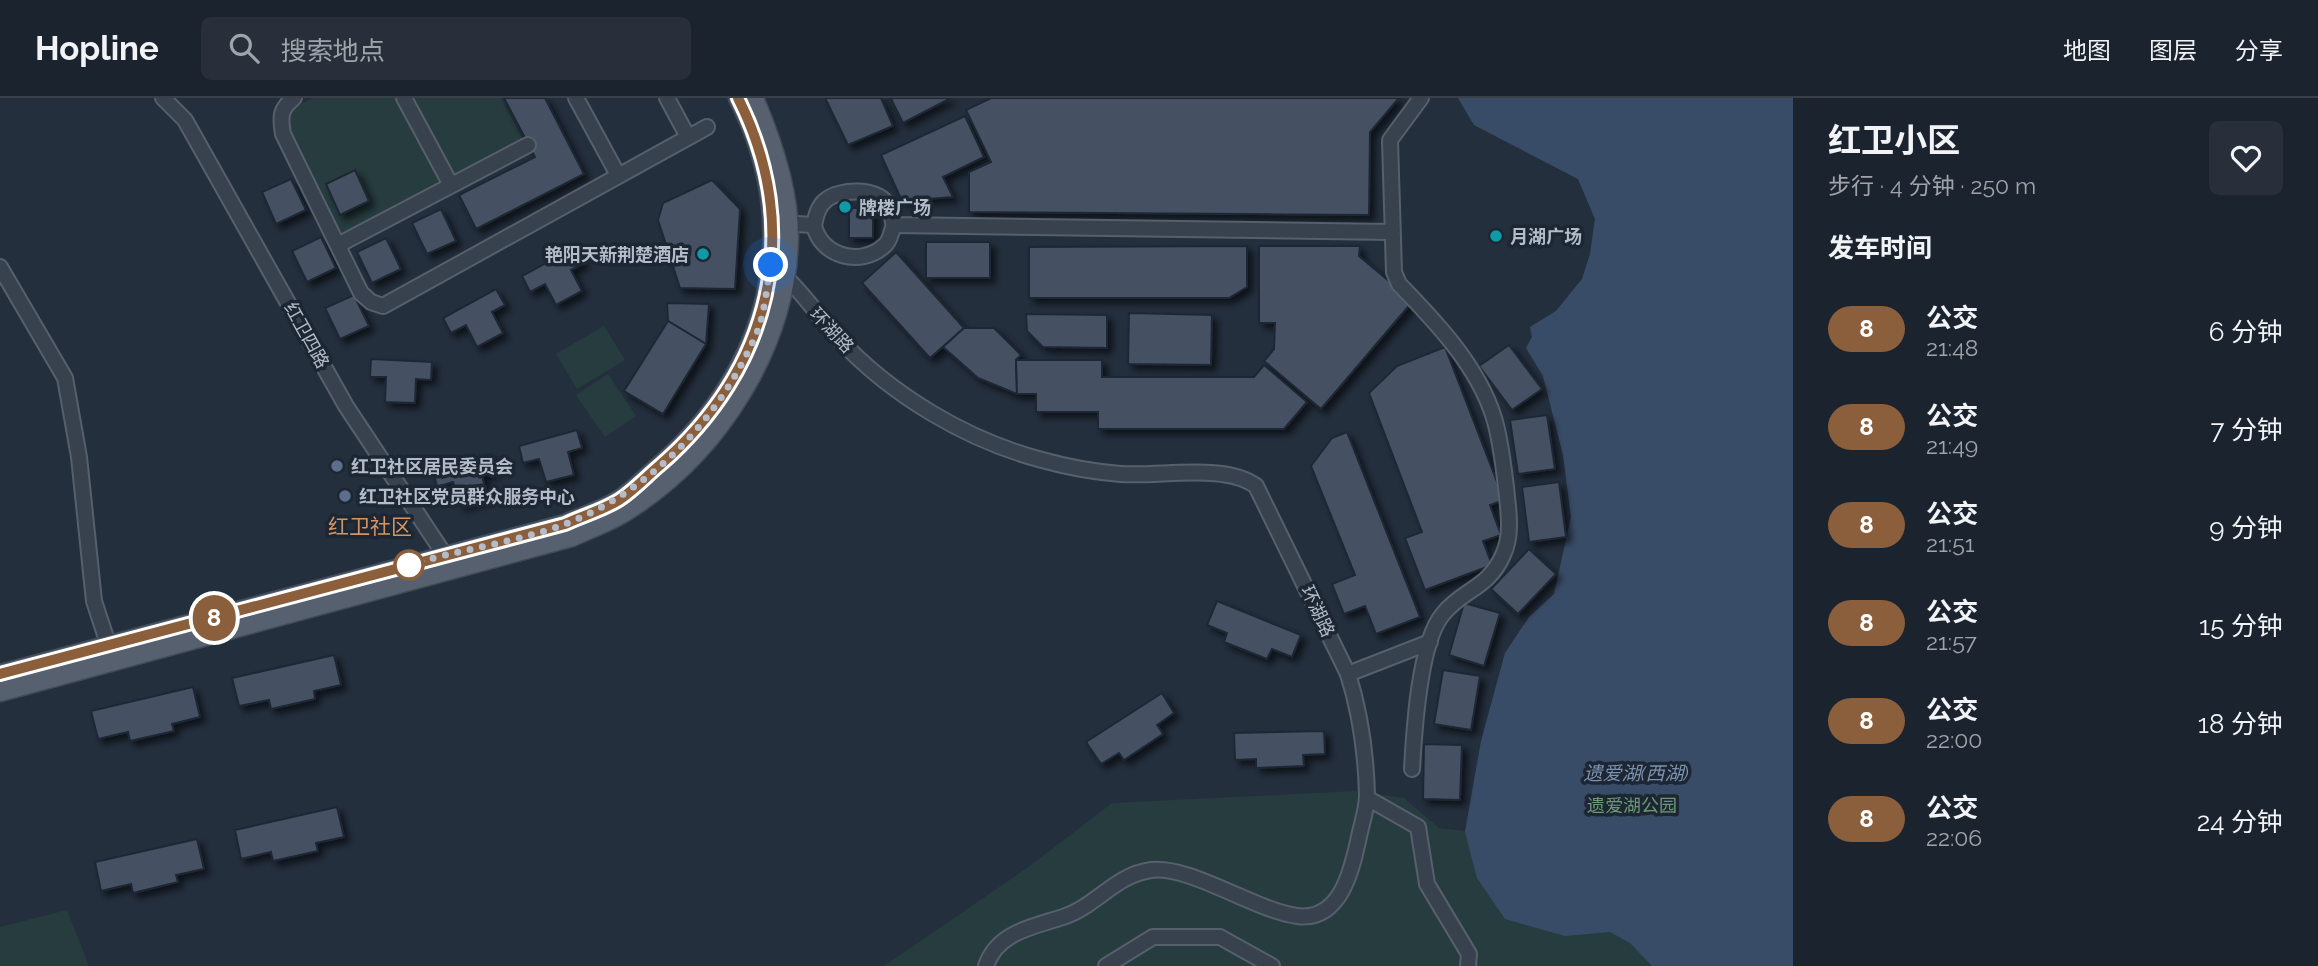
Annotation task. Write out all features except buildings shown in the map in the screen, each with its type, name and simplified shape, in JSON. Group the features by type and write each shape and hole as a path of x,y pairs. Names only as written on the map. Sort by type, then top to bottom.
{"main road":[{"path":"738,98 749,120 780,223"},
{"path":"0,692 449,562 565,524 618,500 689,440 726,393 756,335 778,270 780,223 777,164 754,98"},
{"path":"0,674 449,562"}],"street":[{"name":"红卫四路","path":"163,98 185,120 346,406 449,562"},
{"path":"294,98 284,107 280,117 283,134 361,293 371,302 383,306 707,127"},
{"path":"404,98 451,185"},
{"path":"576,98 618,175"},
{"path":"667,98 688,137"},
{"path":"1412,769 1415,716 1430,642 1443,613 1486,582 1503,556 1509,535 1508,503 1493,417 1463,359 1395,278 1391,232 1390,140 1421,98"},
{"path":"338,245 528,145"},
{"path":"853,191 878,195 887,203 894,225 887,244 850,258 827,249 817,238 814,225 817,211 827,199 853,191"},
{"path":"780,223 814,225"},
{"path":"894,225 1391,232"},
{"path":"0,267 65,378 79,457 94,601 109,647"},
{"name":"环湖路","path":"778,270 839,339 869,368 900,393 937,416 986,439 1040,460 1120,474 1224,473 1245,477 1264,497 1348,674 1357,704 1367,798 1353,866 1336,899 1320,913 1311,916 1288,914 1177,873 1151,870 1118,882 1070,915 1012,934 999,944 986,966"},
{"path":"1348,674 1430,642"},
{"path":"1367,798 1418,828 1427,884 1469,954 1468,966"},
{"path":"1106,966 1153,937 1220,937 1272,966"}],"green space":[{"path":"313,98 398,98 445,184 343,238 288,126 287,116 295,107"},
{"path":"501,98 524,141 453,178 412,100"},
{"name":"遗爱湖(西湖)","path":"1458,98 1793,98 1793,966 884,966 1027,868 1112,803 1356,791 1404,798 1439,828 1465,831 1481,741 1505,653 1529,617 1554,594 1571,517 1563,455 1543,376 1526,348 1532,337 1530,327 1556,311 1582,279 1590,254 1595,219 1578,179 1474,125"},
{"path":"604,326 625,360 577,389 556,354"},
{"path":"608,374 636,416 605,437 576,395"},
{"path":"67,910 89,966 0,966 0,927"}],"water":[{"name":"遗爱湖(西湖)","path":"1458,98 1793,98 1793,966 1652,966 1630,943 1610,932 1565,936 1505,919 1477,878 1465,832 1481,741 1505,653 1529,617 1554,594 1571,517 1563,455 1543,376 1526,348 1532,337 1530,327 1556,311 1582,279 1590,254 1595,219 1578,179 1474,125"}],"bus line":[{"name":"8","path":"0,674 565,524 618,500 689,440 726,393 756,335 771,265 774,229 765,169 749,120 738,98"}],"place":[{"name":"牌楼广场","path":"845,207"},
{"name":"月湖广场","path":"1496,236"},
{"name":"艳阳天新荆楚酒店","path":"703,254"},
{"name":"红卫社区居民委员会","path":"337,466"},
{"name":"红卫社区党员群众服务中心","path":"345,496"}],"district":[{"name":"红卫社区","path":"370,526"}],"route":[{"path":"409,565 565,524 618,500 647,477 689,440 726,393 756,335 771,265"}],"park label":[{"name":"遗爱湖公园","path":"1632,805"}]}
